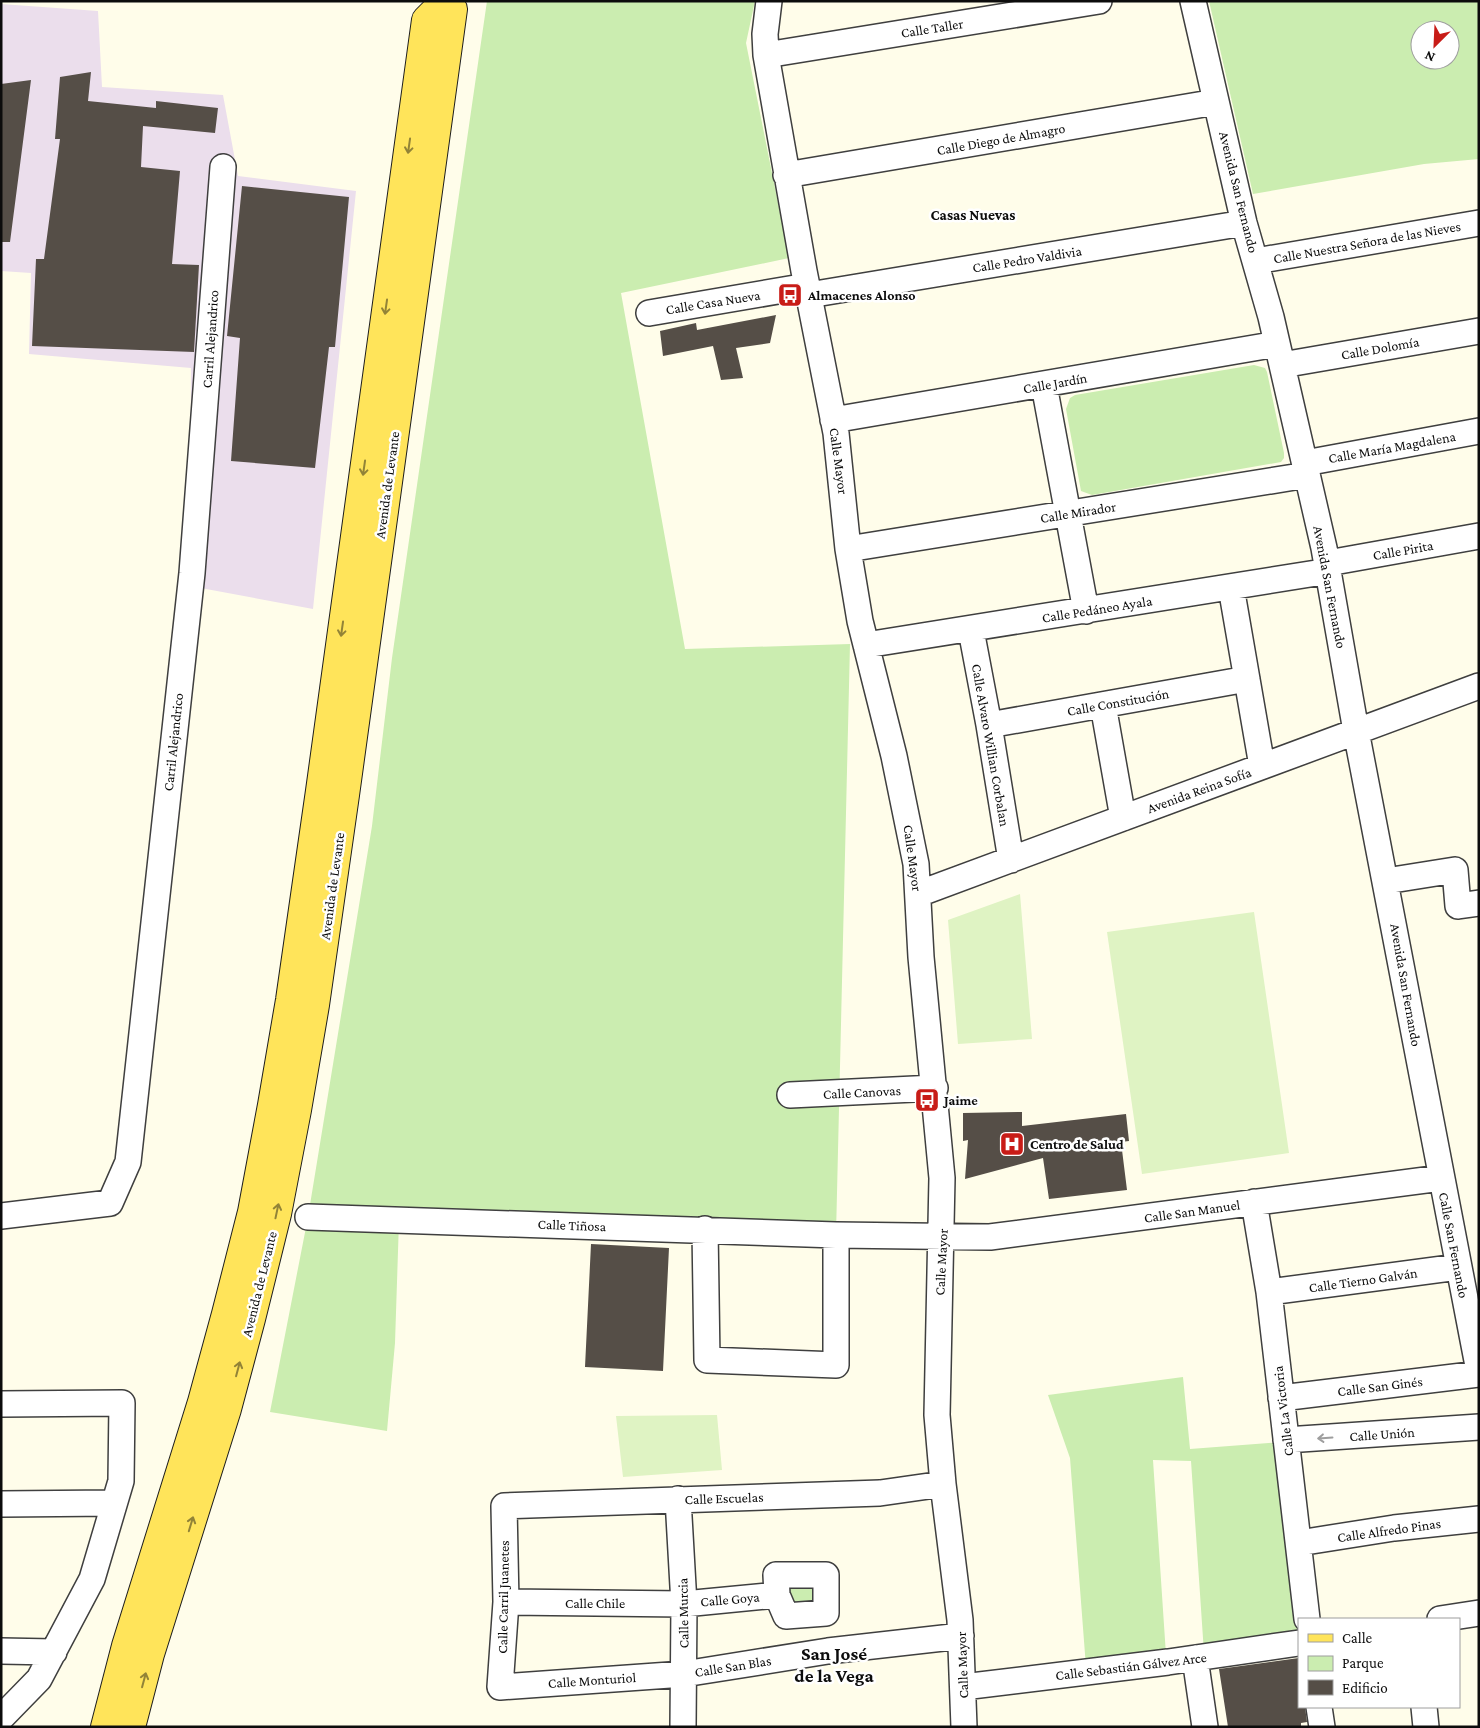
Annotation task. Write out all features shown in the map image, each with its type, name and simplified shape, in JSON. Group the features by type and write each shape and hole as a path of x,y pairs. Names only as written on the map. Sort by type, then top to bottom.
{"main road":[{"name":"Avenida de Levante","path":"415,98 423,1"},
{"name":"Avenida de Levante","path":"131,1727 150,1654 226,1409 251,1319 277,1214 297,1110 315,1005 345,795 455,1"},
{"name":"Avenida de Levante","path":"106,1727 126,1646 205,1393 252,1212 290,1000 426,20 434,12 442,12 450,20 450,28"}],"street":[{"name":"Calle Mayor","path":"769,1 765,34 766,55 786,175 842,472 848,549 866,646 910,827 918,894 921,957 935,1088 942,1178 937,1396 943,1484 961,1636 964,1727"},
{"name":"Calle Taller","path":"766,55 1099,1"},
{"name":"Avenida San Fernando","path":"1193,1 1244,223 1256,261 1280,355 1328,567 1356,731 1441,1178"},
{"name":"Calle Diego de Almagro","path":"786,175 1216,102"},
{"name":"Carril Alejandrico","path":"1,1216 110,1203 128,1162 191,580 223,168"},
{"name":"Calle Pedro Valdivia","path":"808,291 1244,223"},
{"name":"Calle Nuestra Señora de las Nieves","path":"1256,261 1479,223"},
{"name":"Calle Casa Nueva","path":"649,313 808,291"},
{"name":"Calle Dolomía","path":"1280,355 1479,331"},
{"name":"Calle Jardín","path":"833,420 1044,385 1280,355"},
{"path":"1044,385 1086,611"},
{"name":"Calle María Magdalena","path":"1306,469 1479,431"},
{"name":"Calle Mirador","path":"848,549 1067,514 1306,469"},
{"name":"Calle Pirita","path":"1328,567 1479,536"},
{"name":"Calle Pedáneo Ayala","path":"866,646 1232,587 1328,567"},
{"path":"1232,587 1262,766"},
{"name":"Calle Alvaro Willian Corbalan","path":"971,630 990,725 1011,860"},
{"name":"Calle Constitución","path":"990,725 1247,679"},
{"name":"Avenida Reina Sofía","path":"918,894 1479,686"},
{"path":"1104,704 1123,818"},
{"path":"1386,881 1455,870 1458,906 1479,902"},
{"name":"Calle Canovas","path":"790,1095 935,1088"},
{"name":"Calle San Manuel","path":"836,1235 1014,1236 1441,1178"},
{"name":"Calle San Fernando","path":"1441,1178 1479,1372"},
{"name":"Calle La Victoria","path":"1254,1202 1269,1292 1307,1618"},
{"name":"Calle Tiñosa","path":"308,1217 705,1229 836,1235"},
{"path":"705,1229 707,1360 836,1365 836,1235"},
{"name":"Calle Tierno Galván","path":"1269,1292 1458,1267"},
{"name":"Calle San Ginés","path":"1281,1398 1479,1372"},
{"path":"1,1404 122,1403 121,1482 92,1579 39,1679 1,1718"},
{"name":"Calle Unión","path":"1286,1440 1479,1427"},
{"name":"Calle Escuelas","path":"504,1506 880,1493 943,1484"},
{"name":"Calle Murcia","path":"678,1500 684,1604 683,1727"},
{"path":"1,1504 114,1503"},
{"name":"Calle Carril Juanetes","path":"500,1687 506,1602 504,1506"},
{"name":"Calle Alfredo Pinas","path":"1299,1543 1394,1528 1479,1518"},
{"name":"Calle Goya","path":"684,1604 777,1595"},
{"name":"Calle Chile","path":"506,1602 684,1604"},
{"path":"1446,1618 1479,1613"},
{"name":"Calle San Blas","path":"684,1674 828,1651 961,1636"},
{"name":"Calle Sebastián Gálvez Arce","path":"963,1687 1298,1643"},
{"path":"1,1651 54,1652"},
{"path":"1195,1658 1205,1727"},
{"name":"Calle Monturiol","path":"500,1687 684,1674"},
{"path":"1319,1708 1322,1727"},
{"path":"1424,1708 1426,1727"}],"shaded area":[{"path":"1,4 98,11 102,87 223,95 238,176 356,191 313,609 190,586 191,368 29,354 31,273 1,271"}],"green space":[{"path":"487,1 755,1 746,43 789,258 621,293 685,649 850,644 836,1235 399,1221 395,1343 387,1431 270,1412 308,1217 372,826 392,658"},
{"path":"1209,1 1479,1 1479,159 1424,164 1253,194"},
{"path":"1254,365 1265,368 1267,372 1284,453 1284,458 1281,462 1092,495 1081,491 1066,409 1070,398 1075,395"},
{"path":"1020,894 1032,1039 958,1044 948,920"},
{"path":"1254,912 1289,1153 1142,1174 1107,932"},
{"path":"1183,1377 1190,1449 1283,1442 1298,1640 1204,1653 1191,1461 1153,1460 1166,1655 1086,1667 1070,1458 1048,1395"},
{"path":"717,1415 722,1470 623,1477 616,1416"},
{"path":"780,1579 822,1579 823,1603 782,1607"}],"building":[{"path":"91,72 88,101 156,108 156,101 218,108 215,133 143,126 141,167 180,171 172,264 199,265 194,352 32,346 36,259 44,259 60,139 55,139 60,77"},
{"path":"31,80 10,242 1,242 1,84"},
{"path":"242,186 349,197 335,347 329,347 315,468 231,461 240,338 227,336"},
{"path":"776,315 770,343 736,348 743,378 721,380 713,346 663,356 660,331 696,323 697,330"},
{"path":"1022,1112 1022,1126 1126,1114 1129,1141 1121,1142 1127,1190 1049,1199 1043,1158 965,1179 968,1140 963,1141 963,1113"},
{"path":"591,1244 669,1248 663,1371 585,1367"},
{"path":"1298,1658 1298,1708 1305,1708 1307,1722 1301,1723 1301,1727 1228,1727 1219,1669"}],"place":[{"name":"Almacenes Alonso","path":"790,295"},
{"name":"Jaime","path":"927,1100"},
{"name":"Centro de Salud","path":"1012,1144"}],"district":[{"name":"Casas Nuevas","path":"973,215"},
{"name":"San José de la Vega","path":"834,1664"}]}
